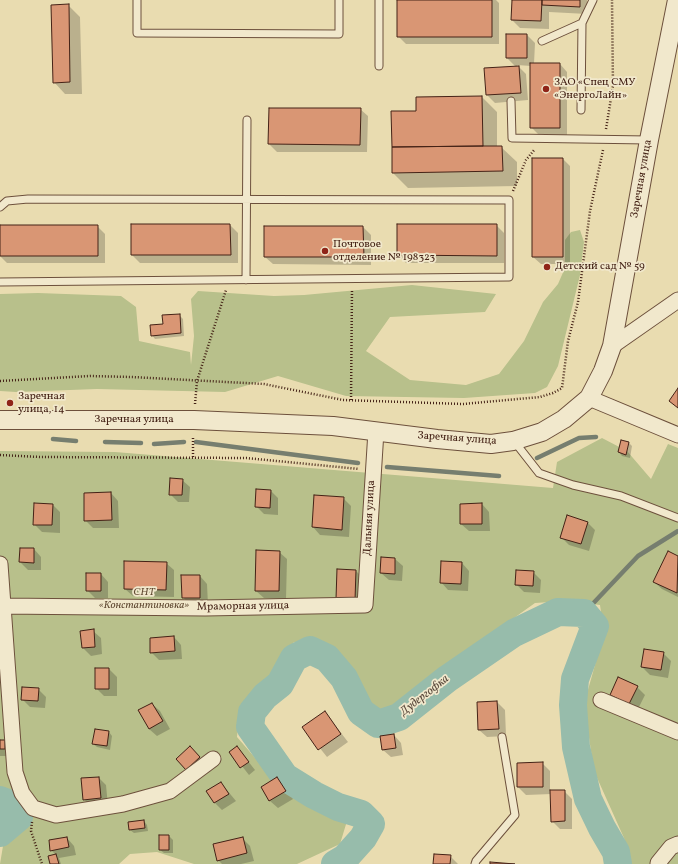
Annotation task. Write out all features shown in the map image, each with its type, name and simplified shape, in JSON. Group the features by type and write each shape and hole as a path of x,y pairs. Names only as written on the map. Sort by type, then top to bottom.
{"street":[{"name":"Заречная улица","path":"0,420 216,420 333,426 491,444 514,441 542,432 564,419 589,398 603,371 612,346 649,140 677,0"},
{"path":"612,346 678,300"},
{"path":"589,398 678,435"},
{"name":"Дальняя улица","path":"365,605 376,430"},
{"path":"0,564 15,772 22,793 33,808 56,815 87,811 130,802 170,791 213,759"},
{"name":"Мраморная улица","path":"2,606 205,608 365,605"},
{"path":"601,700 678,732"},
{"path":"658,863 671,847 678,844"}],"lane":[{"path":"137,0 137,33 338,34 339,0"},
{"path":"379,0 379,66"},
{"path":"581,110 582,22 593,0"},
{"path":"542,40 582,22"},
{"path":"511,101 512,138 649,140"},
{"path":"246,280 247,120"},
{"path":"0,207 7,201 28,199 509,200 509,277 0,282"},
{"path":"514,441 539,473 573,486 621,496 678,518"},
{"path":"475,864 515,816 502,737"}],"path":[{"path":"0,381 90,376 264,384 311,394 351,400 463,404 540,397 553,393 562,388 568,341 578,302 590,211 613,86 612,0"},
{"path":"509,200 526,160"},
{"path":"351,400 352,278"},
{"path":"197,396 197,381 229,280"},
{"path":"193,457 194,430"},
{"path":"0,455 40,457 246,458 373,470"},
{"path":"33,808 31,831 42,864"}],"green space":[{"path":"580,230 584,242 580,275 558,366 547,387 535,393 464,398 346,396 278,376 225,392 97,389 16,392 0,391 0,294 38,293 121,296 136,307 139,341 190,352 191,365 194,336 191,299 198,291 274,296 304,295 412,285 496,294 485,312 390,317 366,351 410,380 466,385 499,374 524,341 543,302 558,284 565,268 565,240 571,232"},
{"name":"СНТ «Константиновка»","path":"602,438 627,451 651,479 668,444 678,448 678,864 631,864 624,838 594,771 584,704 604,633 600,605 566,601 535,603 448,665 392,709 374,711 351,674 322,643 294,642 271,676 240,707 237,737 282,789 347,821 340,844 297,864 194,864 157,852 130,854 119,864 0,864 3,846 27,824 19,808 0,791 0,451 115,452 553,488 557,462"}],"building":[{"path":"397,0 492,0 492,37 397,37"},
{"path":"512,0 542,0 541,21 511,20"},
{"path":"542,0 580,0 580,7 542,5"},
{"path":"69,4 70,82 53,83 51,5"},
{"path":"506,34 527,34 527,58 506,58"},
{"path":"530,63 560,63 560,128 530,128"},
{"path":"519,66 521,93 486,95 484,68"},
{"path":"482,96 483,146 392,147 391,111 416,111 416,97"},
{"path":"269,108 361,108 360,145 268,144"},
{"path":"502,146 503,171 392,173 392,147"},
{"path":"532,158 563,158 563,257 532,257"},
{"path":"131,224 230,224 231,255 131,255"},
{"path":"397,224 497,224 497,256 397,255"},
{"path":"0,225 98,225 98,256 0,256"},
{"path":"264,226 363,226 364,257 264,257"},
{"path":"180,314 181,333 151,336 150,325 163,324 162,315"},
{"path":"678,388 678,408 669,401"},
{"path":"621,440 629,442 626,455 618,452"},
{"path":"170,478 183,479 182,495 169,495"},
{"path":"256,489 271,490 270,508 255,507"},
{"path":"111,492 112,520 84,521 84,493"},
{"path":"314,495 344,497 342,530 312,527"},
{"path":"34,503 53,504 52,525 33,525"},
{"path":"482,503 482,524 460,524 460,504"},
{"path":"567,515 588,522 581,544 560,538"},
{"path":"20,548 34,548 34,563 19,562"},
{"path":"256,550 280,551 279,591 255,591"},
{"path":"668,551 678,556 677,593 653,582"},
{"path":"381,557 395,558 395,574 380,573"},
{"path":"124,561 167,562 166,590 124,589"},
{"path":"441,561 462,562 461,584 440,583"},
{"path":"337,569 356,570 355,600 336,599"},
{"path":"516,570 534,571 533,586 515,585"},
{"path":"86,573 101,573 101,591 86,591"},
{"path":"181,575 200,575 200,598 182,598"},
{"path":"94,629 95,647 82,648 80,631"},
{"path":"174,636 175,651 150,653 150,638"},
{"path":"644,649 664,652 661,670 641,667"},
{"path":"95,668 109,668 109,689 95,689"},
{"path":"618,677 638,686 629,704 610,695"},
{"path":"22,687 39,688 38,701 21,700"},
{"path":"497,701 499,729 478,730 477,702"},
{"path":"152,703 163,721 149,729 138,710"},
{"path":"325,711 341,734 318,750 302,727"},
{"path":"95,729 109,731 107,746 92,744"},
{"path":"394,734 396,748 382,750 380,736"},
{"path":"0,740 5,740 5,749 0,749"},
{"path":"190,746 200,757 186,770 176,759"},
{"path":"237,746 249,762 240,768 229,752"},
{"path":"543,762 543,787 517,787 517,763"},
{"path":"99,777 101,798 83,800 81,778"},
{"path":"277,777 286,791 269,801 261,787"},
{"path":"221,782 229,794 214,803 206,791"},
{"path":"550,790 565,790 565,821 551,822"},
{"path":"144,820 145,828 129,830 128,822"},
{"path":"159,835 169,835 169,850 159,850"},
{"path":"67,837 69,847 50,851 49,840"},
{"path":"243,837 247,853 217,861 213,844"},
{"path":"56,854 59,864 50,864 48,856"},
{"path":"434,854 451,855 450,864 433,864"},
{"path":"490,862 515,864 490,864"}],"waterway":[{"path":"537,458 579,438 596,437"},
{"path":"53,439 76,441"},
{"path":"105,442 141,443"},
{"path":"154,444 184,442"},
{"path":"196,442 358,463"},
{"path":"387,467 499,476"},
{"path":"584,613 638,556 678,531"},
{"name":"Дудергофка","path":"335,864 345,858 363,838 371,824 361,814 338,807 314,795 285,777 250,727 252,712 265,696 280,684 294,658 310,650 327,658 344,678 361,712 378,724 399,717 447,679 514,633 558,612 584,613 595,626 575,679 573,705 576,747 588,799 616,852 618,864"},
{"name":"Дудергофка","path":"0,800 8,803 19,817 0,833"}],"place":[{"name":"ЗАО «Спец СМУ «ЭнергоЛайн»","path":"546,89"},
{"name":"Почтовое отделение № 198323","path":"325,251"},
{"name":"Детский сад № 59","path":"547,267"},
{"name":"Заречная улица, 14","path":"10,403"}]}
